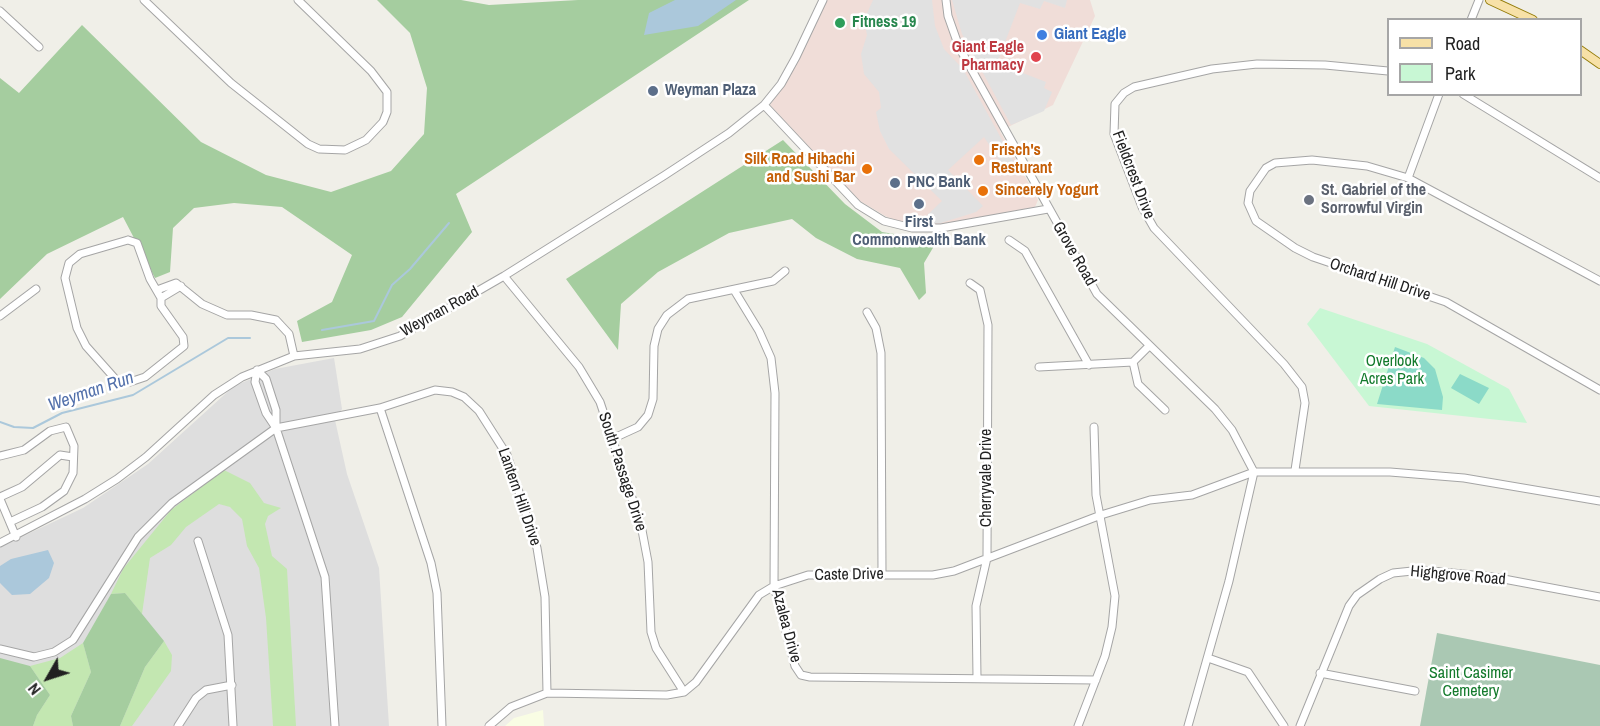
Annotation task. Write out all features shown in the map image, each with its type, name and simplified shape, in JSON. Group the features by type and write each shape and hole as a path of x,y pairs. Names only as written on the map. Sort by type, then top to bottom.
{"main road":[{"path":"1490,0 1529,18"},
{"path":"1582,51 1600,64"}],"street":[{"path":"148,1 231,83 308,144 319,149 345,150 375,132 387,112 387,92 371,71 298,0"},
{"name":"Weyman Road","path":"0,543 16,537 117,479 146,457 214,395 257,370 294,356 360,349 400,336 504,276 684,163 729,133 764,105 781,84 823,0"},
{"name":"Grove Road","path":"946,0 948,16 959,47 1097,294 1215,409 1232,430 1256,472"},
{"path":"1472,18 1479,0"},
{"path":"0,11 39,47"},
{"name":"Fieldcrest Drive","path":"1295,470 1305,403 1302,387 1284,363 1154,228 1142,207 1114,134 1115,104 1124,93 1134,87 1212,69 1257,64 1325,65 1387,71"},
{"path":"1408,177 1438,96"},
{"path":"1466,96 1600,178"},
{"path":"764,105 858,206 884,221 912,228 941,228 1048,209"},
{"name":"Orchard Hill Drive","path":"1600,281 1408,177 1367,166 1312,159 1275,163 1266,168 1250,191 1248,203 1256,221 1313,257 1446,302 1600,390"},
{"path":"128,240 137,243 157,290 161,298 161,306 183,337 184,346 145,377 130,382 118,382 86,346 77,328 64,278 69,263 80,254 128,240"},
{"path":"1009,240 1026,251 1089,365"},
{"path":"614,438 638,427 648,415 653,399 654,346 658,329 667,315 688,299 773,281 785,271"},
{"name":"South Passage Drive","path":"504,276 579,366 600,402 614,438 641,525 648,562 651,632 657,648 684,692"},
{"path":"157,290 176,282 202,303 227,315 251,315 276,320 289,334 294,356"},
{"name":"Cherryvale Drive","path":"970,284 980,290 988,325 987,558 976,606 977,677"},
{"path":"161,298 181,286"},
{"path":"0,316 36,289"},
{"name":"Azalea Drive","path":"734,290 759,331 771,358 775,393 774,586 795,666 801,675 810,677 1096,680"},
{"path":"867,312 876,328 881,353 882,574"},
{"path":"1039,367 1133,362 1149,346"},
{"path":"1133,362 1138,384 1165,410"},
{"path":"257,370 266,379 276,410 276,428"},
{"path":"257,370 255,382 266,413 276,428 325,577 335,726"},
{"name":"Lantern Hill Drive","path":"0,649 34,657 54,652 72,640 138,537 172,503 276,428 380,408 435,390 452,392 464,397 479,411 507,454 537,548 545,597 547,693"},
{"path":"380,408 431,563 437,593 442,726"},
{"path":"0,456 24,450 50,431 66,427 74,446 73,473 64,491 42,507 10,522"},
{"path":"1078,725 1096,680 1112,627 1115,597 1095,479 1094,428"},
{"path":"16,537 0,498 22,487 60,455 73,457"},
{"name":"Caste Drive","path":"684,692 696,682 759,595 774,586 807,575 933,575 954,572 1101,515 1150,500 1192,495 1256,472 1295,470 1390,472 1464,478 1600,501"},
{"path":"1188,726 1229,581 1256,472"},
{"path":"198,541 228,635 233,726"},
{"name":"Highgrove Road","path":"1300,726 1349,606 1367,587 1393,573 1422,570 1493,578 1600,597"},
{"path":"1208,658 1248,672 1284,726"},
{"path":"1320,673 1415,691"},
{"path":"178,726 188,706 206,690 232,685"},
{"path":"489,726 511,707 547,693 667,695 684,692"}],"shaded area":[{"path":"827,0 1090,0 1095,16 1053,105 1000,131 1038,200 1035,207 938,225 914,226 887,217 860,201 770,105 795,66"},
{"path":"873,0 932,0 935,26 944,49 963,69 1018,169 1009,175 984,137 948,170 983,206 976,212 941,223 918,224 942,201 889,149 880,131 876,112 881,108 879,92 864,74 861,54 867,35 864,20"},
{"path":"952,0 1067,0 1065,8 1044,1 1040,9 1020,3 997,63 1046,82 1044,88 1052,92 1044,111 1011,125 962,34"},
{"path":"334,358 342,409 335,420 347,474 379,568 389,726 0,726 0,547 83,508 148,464 234,386 275,369"},
{"path":"543,710 544,726 505,726 514,718"}],"green space":[{"path":"377,0 461,0 489,5 578,0 749,0 456,194 472,232 402,317 371,330 302,342 297,321 332,302 352,255 282,207 234,203 194,208 173,228 170,272 155,278 123,217 47,254 0,299 0,78 19,93 82,25 201,142 266,175 331,192 391,171 424,134 427,88 410,33"},
{"path":"783,140 845,204 882,232 937,241 924,263 926,293 919,300 900,268 857,259 816,238 792,219 729,233 658,272 621,304 618,350 566,279"},
{"name":"Overlook Acres Park","path":"1320,308 1427,344 1509,389 1527,423 1369,406 1307,324"},
{"path":"1395,347 1424,358 1435,369 1443,397 1442,410 1377,404"},
{"path":"1460,374 1489,388 1479,404 1451,388"},
{"path":"224,470 250,483 264,503 281,508 268,516 265,524 272,556 287,569 296,726 273,726 266,618 259,568 247,546 242,519 230,507 219,504 186,527 171,545 150,558 142,614 125,593 111,594 123,569 171,510"},
{"path":"125,593 164,641 145,667 120,726 73,726 71,716 91,672 83,643 111,594"},
{"name":"Saint Casimer Cemetery","path":"1437,633 1600,665 1600,726 1420,726"},
{"path":"164,641 172,655 171,671 132,726 120,726 145,667"},
{"path":"83,643 91,672 71,716 73,726 33,726 50,695 30,666 60,658"},
{"path":"0,658 30,666 50,695 33,726 0,726"}],"water":[{"path":"675,0 736,0 698,26 644,35 649,13"},
{"path":"48,550 54,563 49,578 30,594 12,595 0,583 0,566 11,559"}],"waterway":[{"name":"Weyman Run","path":"322,330 374,321 392,285 410,269 449,223"},
{"name":"Weyman Run","path":"0,422 14,427 33,428 62,413 133,395 228,338 250,338"}],"place":[{"name":"Fitness 19","path":"840,23"},
{"name":"Giant Eagle","path":"1042,35"},
{"name":"Giant Eagle Pharmacy","path":"1036,57"},
{"name":"Weyman Plaza","path":"653,91"},
{"name":"Frisch's Resturant","path":"979,160"},
{"name":"Silk Road Hibachi and Sushi Bar","path":"867,169"},
{"name":"PNC Bank","path":"895,183"},
{"name":"Sincerely Yogurt","path":"983,191"},
{"name":"St. Gabriel of the Sorrowful Virgin","path":"1309,200"},
{"name":"First Commonwealth Bank","path":"919,204"}]}
